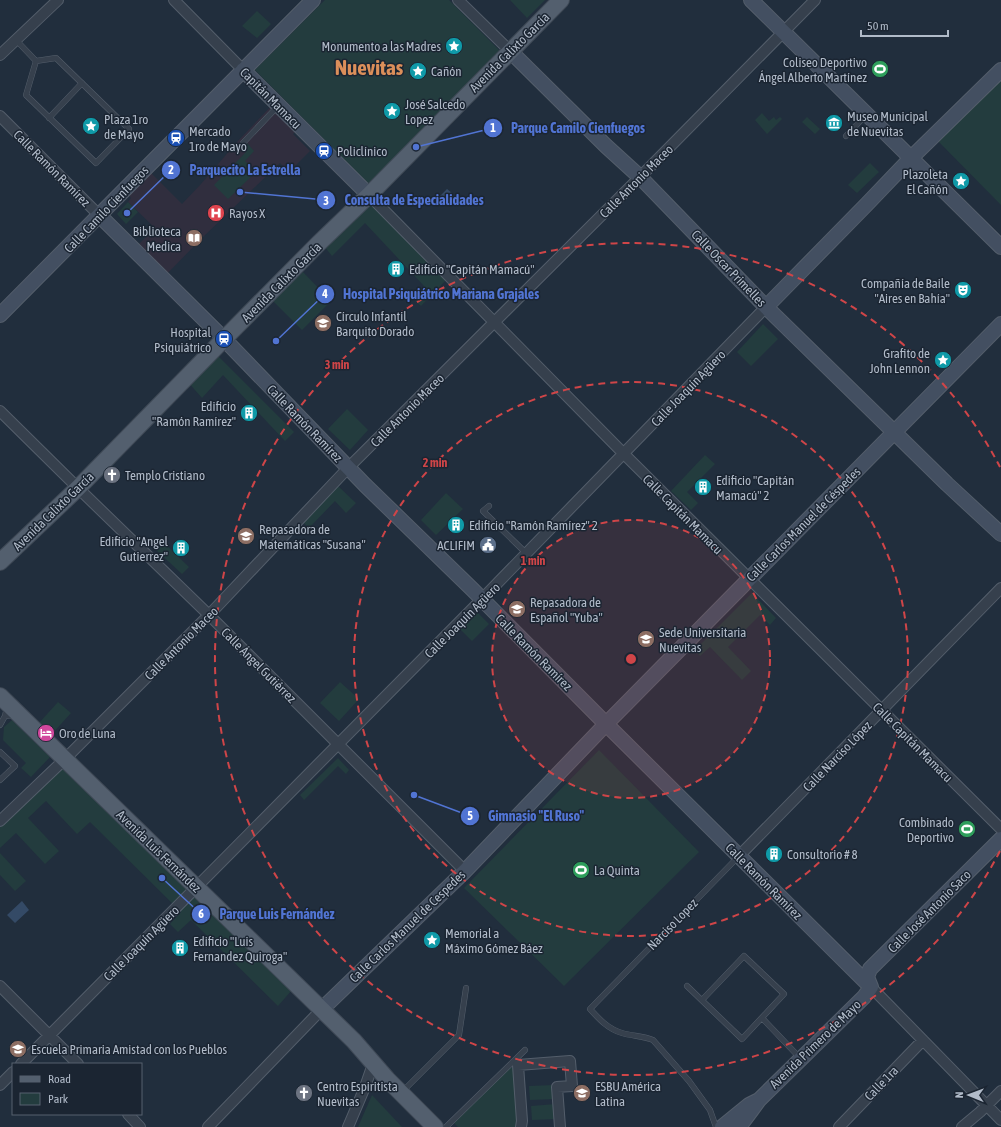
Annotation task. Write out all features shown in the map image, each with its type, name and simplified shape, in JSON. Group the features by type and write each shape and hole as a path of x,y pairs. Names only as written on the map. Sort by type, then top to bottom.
{"main road":[{"name":"Avenida Calixto García","path":"0,562 78,488 561,0"},
{"name":"Avenida Luis Fernández","path":"8,707 65,759 354,1041 401,1094 435,1127"}],"street":[{"path":"0,55 58,0"},
{"name":"Capitán Mamacu","path":"174,0 278,106 369,195"},
{"name":"Calle Camilo Cienfuegos","path":"0,315 313,0"},
{"name":"Calle Oscar Primelles","path":"458,0 606,146 640,177 766,307 947,484 1001,534"},
{"path":"751,0 1001,247"},
{"name":"Calle Antonio Maceo","path":"0,821 65,759 209,615 348,468 815,0"},
{"name":"Calle Joaquín Agüero","path":"22,1063 527,554 911,158 1001,70"},
{"name":"Calle Ramón Ramírez","path":"0,116 224,339 348,468 740,856 1001,1120"},
{"name":"Calle Capitán Mamacu","path":"369,195 624,454 1001,829"},
{"name":"Calle Carlos Manuel de Céspedes","path":"606,724 1001,324"},
{"name":"Calle Ángel Gutiérrez","path":"0,411 209,615 465,871"},
{"name":"Calle Narciso López","path":"740,856 1001,588"},
{"name":"Calle Carlos Manuel de Cespedes","path":"208,1127 321,1010 465,871 606,724"},
{"name":"Calle José Antonio Saco","path":"871,987 867,977 870,969 1001,839"},
{"path":"0,986 77,1063"},
{"name":"Avenida Primero de Mayo","path":"739,1127 759,1100 800,1058 864,997 871,987"},
{"name":"Calle 1ra","path":"841,1126 923,1040"},
{"path":"521,1127 522,1121 518,1065 570,1061 572,1086 557,1087 560,1127"},
{"path":"348,1127 373,1064"},
{"path":"0,1085 12,1073"},
{"path":"962,1127 1001,1091"},
{"name":"Avenida Primero de Mayo","path":"722,1127 759,1100"},
{"path":"129,1115 140,1127"}],"lane":[{"path":"16,40 36,61"},
{"path":"56,58 129,129 96,163 26,95 36,61 56,58"},
{"path":"50,118 82,83"},
{"path":"242,143 278,106"},
{"path":"846,136 866,114"},
{"path":"489,506 483,511 527,554"},
{"path":"0,725 8,707"},
{"path":"0,752 15,766 0,780"},
{"name":"Narciso Lopez","path":"716,1127 710,1110 690,1081 653,1040 647,1037 622,1033 603,1023 590,1009 740,856"},
{"path":"687,986 742,1039 784,994 744,956 702,1000"},
{"path":"401,1094 459,1035 466,988"},
{"path":"762,1018 800,1058"},
{"path":"446,1127 525,1050"}],"shaded area":[{"path":"275,102 300,127 293,134 310,151 289,172 280,163 163,278 133,250 155,228 128,202 131,198 124,190 146,168 182,204"}],"green space":[{"path":"325,0 449,0 500,51 369,184 255,70"},
{"path":"510,0 545,0 527,18"},
{"path":"257,11 271,24 257,38 242,26"},
{"path":"1001,78 1001,205 937,140"},
{"path":"762,113 769,121 774,117 776,120 780,117 782,119 767,134 755,120"},
{"path":"807,117 820,129 815,134 802,122"},
{"path":"247,143 254,151 245,161 256,172 228,199 214,185 246,152 242,148"},
{"path":"870,163 879,172 857,193 848,185"},
{"path":"128,202 138,212 126,224 117,214"},
{"path":"369,202 446,280 421,306 412,298 424,286 365,223 332,256 324,246"},
{"path":"303,272 331,301 302,330 273,301"},
{"path":"763,324 778,339 751,366 737,352"},
{"path":"214,352 294,432 285,441 223,375 202,398 187,381"},
{"path":"347,409 368,430 350,450 328,429"},
{"path":"705,455 715,464 687,492 698,503 691,510 671,491"},
{"path":"338,486 356,503 346,513 335,501 309,528 303,522"},
{"path":"446,493 463,509 436,535 421,520"},
{"path":"162,541 189,567 182,574 155,549"},
{"path":"752,593 776,618 770,625 760,615 728,647 751,671 742,680 710,647 700,656 695,650"},
{"path":"477,612 489,624 472,641 460,629"},
{"path":"340,682 359,699 339,721 320,703"},
{"path":"58,702 71,713 51,735 39,723"},
{"path":"12,720 50,757 31,777 21,768 26,763 3,740 4,727"},
{"name":"La Quinta","path":"599,750 699,852 564,986 464,888"},
{"path":"338,758 349,770 346,774 338,766 304,800 300,795"},
{"path":"63,764 292,990 278,1006 191,920 178,932 170,924 181,912 90,822 77,834 46,801 28,818 59,851 45,864 16,833 0,848 0,827"},
{"path":"0,853 26,881 15,891 0,875"},
{"path":"518,1065 521,1127 458,1127 454,1123 507,1069"},
{"path":"554,1085 555,1099 530,1100 529,1086"},
{"path":"372,1095 402,1127 358,1127"},
{"path":"556,1104 557,1119 532,1120 531,1106"}],"water":[{"path":"447,189 452,193 443,202 438,198"},
{"path":"22,901 29,910 15,923 7,915"}],"place":[{"name":"Monumento a las Madres","path":"454,46"},
{"name":"Coliseo Deportivo Ángel Alberto Martínez","path":"880,69"},
{"name":"Cañón","path":"418,71"},
{"name":"José Salcedo Lopez","path":"392,111"},
{"name":"Museo Municipal de Nuevitas","path":"834,123"},
{"name":"Plaza 1ro de Mayo","path":"91,126"},
{"name":"Mercado 1ro de Mayo","path":"176,138"},
{"name":"Parque Camilo Cienfuegos","path":"416,147"},
{"name":"Policlínico","path":"324,151"},
{"name":"Plazoleta El Cañón","path":"961,181"},
{"name":"Consulta de Especialidades","path":"240,192"},
{"name":"Parquecito La Estrella","path":"127,213"},
{"name":"Rayos X","path":"216,213"},
{"name":"Biblioteca Medica","path":"194,238"},
{"name":"Edificio \"Capitán Mamacú\"","path":"396,269"},
{"name":"Compañía de Baile \"Aires en Bahía\"","path":"963,290"},
{"name":"Círculo Infantil Barquito Dorado","path":"323,323"},
{"name":"Hospital Psiquiátrico","path":"224,339"},
{"name":"Hospital Psiquiátrico Mariana Grajales","path":"276,341"},
{"name":"Grafito de John Lennon","path":"943,360"},
{"name":"Edificio \"Ramón Ramírez\"","path":"249,413"},
{"name":"Templo Cristiano","path":"112,475"},
{"name":"Edificio \"Capitán Mamacú\" 2","path":"703,487"},
{"name":"Edificio \"Ramón Ramírez\" 2","path":"456,525"},
{"name":"Repasadora de Matemáticas \"Susana\"","path":"246,536"},
{"name":"ACLIFIM","path":"488,545"},
{"name":"Edificio \"Angel Gutierrez\"","path":"181,548"},
{"name":"Repasadora de Español \"Yuba\"","path":"517,609"},
{"name":"Sede Universitaria Nuevitas","path":"646,639"},
{"name":"Oro de Luna","path":"46,733"},
{"name":"Gimnasio \"El Ruso\"","path":"414,795"},
{"name":"Combinado Deportivo","path":"967,829"},
{"name":"Consultorio # 8","path":"774,854"},
{"name":"La Quinta","path":"581,870"},
{"name":"Parque Luis Fernández","path":"162,878"},
{"name":"Memorial a Máximo Gómez Báez","path":"432,940"},
{"name":"Edificio \"Luis Fernandez Quiroga\"","path":"180,948"},
{"name":"Escuela Primaria Amistad con los Pueblos","path":"18,1049"},
{"name":"Centro Espiritista Nuevitas","path":"304,1093"},
{"name":"ESBU América Latina","path":"582,1093"}],"district":[{"name":"Nuevitas","path":"369,68"}]}
